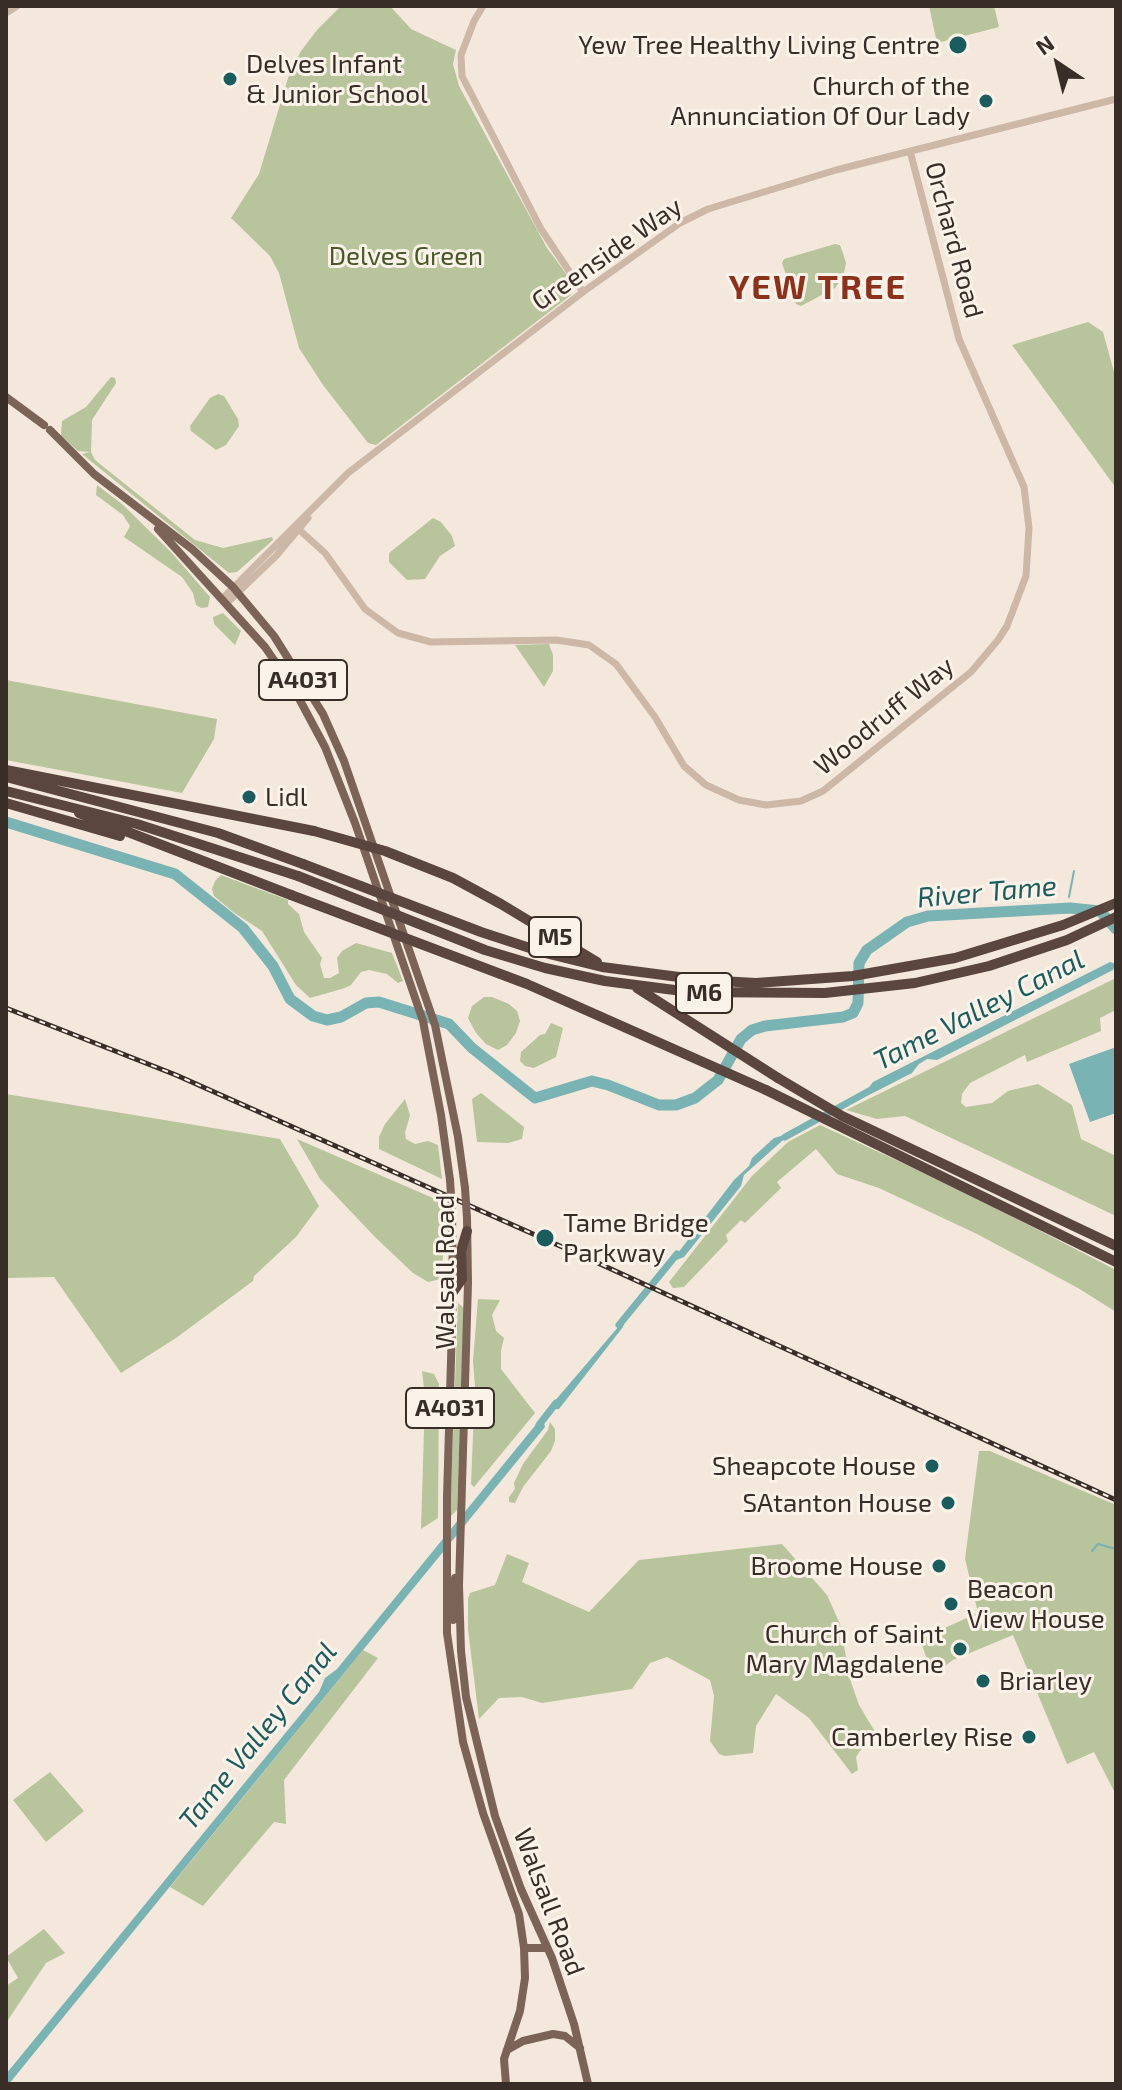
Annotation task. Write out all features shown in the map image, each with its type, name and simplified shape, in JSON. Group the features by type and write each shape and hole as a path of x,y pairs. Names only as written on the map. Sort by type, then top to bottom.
{"highway":[{"name":"M5","path":"6,770 314,831 385,851 453,878 501,904 842,1116 1116,1246"},
{"name":"M6","path":"6,777 218,833 545,953 602,967 646,973 756,983 853,976 955,958 1063,925 1116,903"},
{"name":"M6","path":"6,791 137,824 298,876 485,950 545,968 605,981 690,992 825,993 915,983 989,966 1067,940 1116,917"},
{"name":"M5","path":"44,799 527,984 766,1090 1116,1262"},
{"name":"M5","path":"6,803 51,814 202,862"},
{"path":"453,1292 462,1279 461,1251 467,1231"},
{"path":"453,1292 468,1292"}],"main road":[{"name":"A4031","path":"6,397 47,428 94,474 192,549 235,590"},
{"name":"A4031","path":"147,516 224,601"},
{"name":"Walsall Road","path":"235,590 293,663 323,714 342,755 435,1025 458,1137 467,1218 468,1292 459,1575 466,1697 479,1757 505,1846 547,1948 580,2048 588,2084"},
{"name":"Walsall Road","path":"224,601 282,670 315,725 423,1021 444,1134 452,1210 448,1642 463,1742 483,1813 519,1914 524,1948 525,1978 520,2011 503,2066 506,2084"},
{"path":"327,762 342,755"},
{"path":"448,1642 453,1626 454,1583 459,1575"},
{"path":"524,1948 547,1948"},
{"path":"506,2051 523,2041 553,2034 565,2036 580,2048"}],"street":[{"path":"6,13 17,6"},
{"path":"483,6 461,55 462,76 541,229 583,292"},
{"name":"Greenside Way","path":"224,601 297,528 326,494 372,455 583,292 680,223 708,209 910,151 1116,99"},
{"name":"Orchard Road","path":"910,151 959,339"},
{"name":"Woodruff Way","path":"297,528 325,553 365,609 398,633 431,642 557,640 589,645 616,664 655,717 684,766 706,785 722,795 753,804 778,805 801,801 839,780 971,672 998,640 1018,600 1026,576 1028,555 1028,505 1024,487 959,339"}],"green space":[{"name":"Delves Green","path":"341,6 390,6 411,29 456,50 453,64 459,86 547,248 573,283 574,289 571,295 376,445 368,443 299,348 279,273 270,256 231,218 259,174 289,75 301,51"},
{"path":"929,6 994,6 999,27 937,43"},
{"path":"840,245 846,263 843,277 835,288 801,306 796,304 782,263 784,259"},
{"path":"1088,322 1103,332 1116,379 1116,488 1012,345"},
{"path":"111,377 115,378 116,383 92,420 91,452 95,460 195,540 223,548 272,537 273,540 237,572 229,573 82,454 90,452 78,451 61,436 62,421 86,407"},
{"path":"218,394 224,396 239,426 226,445 216,450 191,431 190,426 210,398"},
{"path":"97,485 122,504 171,552 210,597 208,607 196,605 193,593 182,577 124,537 130,526 123,515 96,495"},
{"path":"433,518 441,522 452,536 455,546 440,556 425,579 407,580 389,562 389,553"},
{"path":"223,613 241,631 235,645 214,624 213,617"},
{"path":"549,644 553,671 544,687 515,645"},
{"path":"6,680 217,719 214,739 182,793 6,760"},
{"path":"221,875 288,900 288,904 299,914 304,932 322,958 320,964 324,978 339,973 337,958 356,943 392,953 403,981 398,983 387,974 369,970 361,972 345,988 310,998 296,985 262,931 214,896 212,889"},
{"path":"1116,978 1116,1010 1100,1018 1101,1031 1027,1062 1025,1055 970,1083 962,1094 961,1103 966,1107 992,1103 1008,1091 1038,1084 1072,1105 1081,1139 1116,1156 1116,1216 905,1116 877,1119 846,1110"},
{"path":"484,997 509,1004 517,1011 520,1021 507,1045 498,1050 486,1044 468,1018 472,1006"},
{"path":"551,1023 563,1028 556,1057 534,1068 525,1066 520,1061 521,1052 545,1034"},
{"path":"481,1093 524,1127 522,1139 508,1143 477,1142 472,1099"},
{"path":"6,1094 280,1139 319,1206 296,1237 254,1276 253,1281 176,1338 121,1373 54,1277 6,1278"},
{"path":"405,1099 410,1115 406,1139 415,1144 428,1141 438,1145 442,1179 379,1149 379,1137 385,1124"},
{"path":"820,1125 959,1189 1116,1270 1116,1312 977,1234 879,1188 837,1174 816,1149 777,1182 781,1188 745,1223 741,1220 726,1235 728,1241 684,1287 673,1288 669,1282 752,1176 788,1142"},
{"path":"297,1139 442,1202 445,1232 441,1279 428,1282 413,1273 375,1237 320,1179"},
{"path":"478,1299 500,1300 492,1315 496,1331 504,1338 501,1369 535,1413 474,1487 471,1484 475,1387 473,1361"},
{"path":"458,1303 464,1308 457,1510 450,1517"},
{"path":"422,1371 434,1374 439,1384 438,1518 421,1529 425,1396"},
{"path":"550,1422 555,1429 551,1451 523,1487 515,1503 509,1502 523,1464 548,1430"},
{"path":"979,1451 990,1451 1116,1505 1116,1795 1094,1752 1067,1764 1013,1635 953,1660 932,1675 920,1639 978,1613 965,1559"},
{"path":"782,1544 827,1595 840,1624 850,1679 859,1705 874,1730 856,1757 858,1770 852,1774 809,1718 776,1694 756,1726 753,1753 719,1754 710,1741 714,1696 710,1680 667,1657 650,1663 632,1689 542,1703 522,1697 499,1698 479,1719 468,1629 468,1599 470,1593 495,1585 507,1554 529,1563 522,1582 589,1612 639,1560"},
{"path":"363,1650 378,1658 284,1780 286,1824 274,1822 203,1906 170,1887"},
{"path":"50,1772 84,1811 46,1842 13,1800"},
{"path":"44,1929 65,1953 46,1963 6,2023 6,1986 18,1978 6,1957"}],"water":[{"path":"1110,962 1116,964 1113,970 937,1060 927,1059 912,1073 863,1095 873,1082"},
{"path":"1116,1047 1116,1113 1090,1122 1069,1064"},
{"path":"791,1133 744,1175 741,1186 684,1257 671,1262 734,1180 749,1166 752,1158 774,1138"},
{"path":"625,1319 623,1327 559,1409 552,1409 553,1403"},
{"path":"543,1419 545,1427 6,2084 6,2074 319,1692 325,1678 337,1669"}],"waterway":[{"name":"River Tame","path":"6,822 175,874 243,928 273,966 290,999 313,1016 327,1020 341,1017 366,1003 379,1002 449,1024 472,1048 535,1098 592,1081 659,1105 676,1105 695,1098 718,1080 741,1039 752,1030 853,1013 858,1003 859,963 867,950 907,922 928,916 1070,908 1100,911 1116,929"},
{"path":"1069,897 1074,871"},
{"path":"785,1137 869,1091"},
{"path":"619,1325 677,1254"},
{"path":"539,1425 556,1403"},
{"path":"1092,1551 1098,1544 1116,1549"}],"railway":[{"path":"6,1008 176,1075 587,1258 1116,1500"}],"place":[{"name":"Yew Tree Healthy Living Centre","path":"958,45"},
{"name":"Delves Infant & Junior School","path":"230,79"},
{"name":"Church of the Annunciation Of Our Lady","path":"986,101"},
{"name":"Lidl","path":"249,797"},
{"name":"Tame Bridge Parkway","path":"545,1238"},
{"name":"Sheapcote House","path":"932,1466"},
{"name":"SAtanton House","path":"948,1503"},
{"name":"Broome House","path":"939,1566"},
{"name":"Beacon View House","path":"951,1604"},
{"name":"Church of Saint Mary Magdalene","path":"960,1649"},
{"name":"Briarley","path":"983,1681"},
{"name":"Camberley Rise","path":"1029,1737"}],"district":[{"name":"YEW TREE","path":"818,288"}],"water label":[{"name":"Tame Valley Canal","path":"979,1010"},
{"name":"Tame Valley Canal","path":"258,1736"}]}
